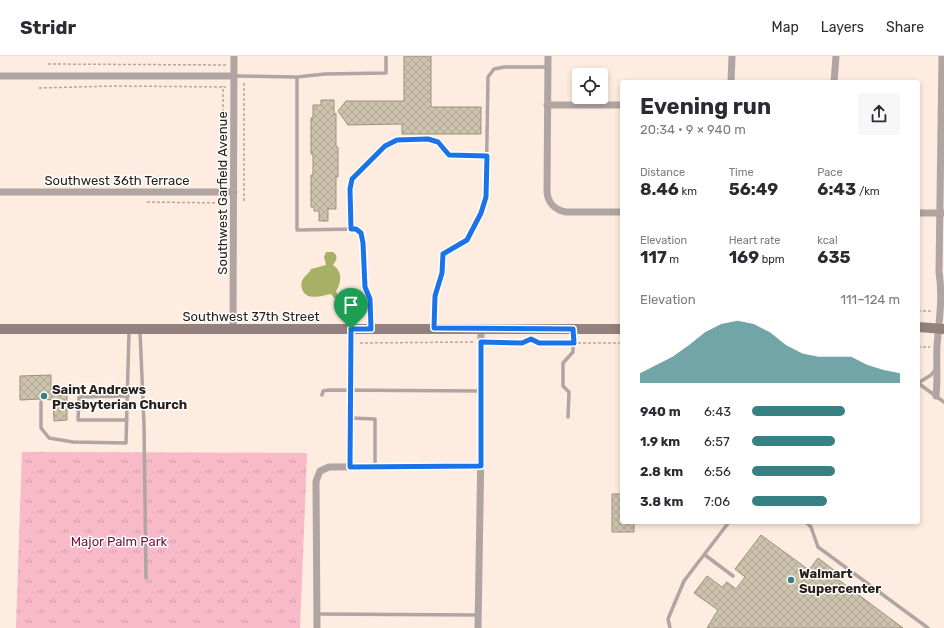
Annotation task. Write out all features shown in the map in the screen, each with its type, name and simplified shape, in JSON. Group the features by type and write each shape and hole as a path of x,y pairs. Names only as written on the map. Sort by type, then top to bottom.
{"main road":[{"path":"920,327 942,329"},
{"name":"Southwest 37th Street","path":"0,330 434,328 620,329"}],"street":[{"name":"Southwest Garfield Avenue","path":"233,329 234,56"},
{"path":"548,56 547,192 550,202 558,210 566,212 620,212"},
{"path":"731,80 732,56"},
{"path":"834,80 836,56"},
{"path":"936,396 937,368 942,329 941,287 939,272 942,213 942,56"},
{"path":"0,76 234,76"},
{"path":"547,104 620,105"},
{"name":"Southwest 36th Terrace","path":"0,192 234,192"},
{"path":"920,213 942,213"},
{"path":"478,628 481,466 480,328"},
{"path":"350,467 351,329"},
{"path":"317,628 317,476 320,471 329,467 481,466"}],"lane":[{"path":"234,76 298,76 386,73 386,56"},
{"path":"434,328 435,296 442,273 443,254 467,240 481,213 486,197 488,77 494,70 504,67 548,67"},
{"path":"298,76 297,230 356,229 361,233 363,243 365,287 370,299 371,329"},
{"path":"351,229 350,189 352,179 385,146 397,140 428,139 438,142 449,155 487,156"},
{"path":"568,417 568,392 563,386 563,362 573,352 573,329"},
{"path":"41,402 41,428 49,438 73,442 126,443 129,330"},
{"path":"140,330 144,425 146,578"},
{"path":"920,382 931,375 937,368"},
{"path":"920,384 944,402"},
{"path":"322,394 323,391 329,390 481,391"},
{"path":"127,420 78,420 79,397 128,396"},
{"path":"350,418 374,419 375,467"},
{"path":"670,628 668,619 684,581 728,524"},
{"path":"808,524 811,527 815,543 818,547 928,628"},
{"path":"705,555 733,576"},
{"path":"317,614 478,615"}],"path":[{"path":"48,64 234,65"},
{"path":"223,132 224,76"},
{"path":"244,83 244,201"},
{"path":"39,88 115,86 234,88"},
{"path":"147,202 225,203"},
{"path":"920,311 941,311"},
{"path":"360,343 522,343 531,339 539,343 620,343"}],"green space":[{"name":"Major Palm Park","path":"22,452 307,453 300,628 16,628"}],"shaded area":[{"path":"326,252 333,252 336,255 336,260 333,265 338,269 340,275 339,284 336,291 338,296 335,299 331,294 315,297 307,295 304,293 301,284 302,280 311,269 326,265 324,257"}],"building":[{"path":"404,56 431,56 431,107 481,107 481,134 402,134 402,124 348,125 338,111 346,101 404,101"},
{"path":"321,100 334,100 334,115 336,113 336,147 338,147 336,209 328,209 328,221 319,221 319,211 314,211 314,207 311,207 311,175 313,175 313,154 311,154 311,118 313,118 313,105 321,105"},
{"name":"Saint Andrews Presbyterian Church","path":"51,375 51,389 67,389 67,420 54,421 53,400 20,400 20,376"},
{"path":"612,494 620,494 620,524 634,524 634,532 612,532"},
{"name":"Walmart Supercenter","path":"761,535 809,570 818,558 839,574 836,578 903,628 707,628 718,610 694,593 707,576 722,587 727,582 736,589 745,577 735,569"}],"place":[{"name":"Saint Andrews Presbyterian Church","path":"44,396"},
{"name":"Walmart Supercenter","path":"791,580"}],"route":[{"path":"428,139 438,142 444,147 449,155 487,156 486,197 481,213 467,240 443,254 442,273 435,296 434,328 573,329 574,343 539,343 531,339 522,343 481,342 481,466 350,467 351,329 371,329 370,299 365,287 363,243 361,233 356,229 351,229 350,189 352,179 385,146 397,140 428,139"}]}
